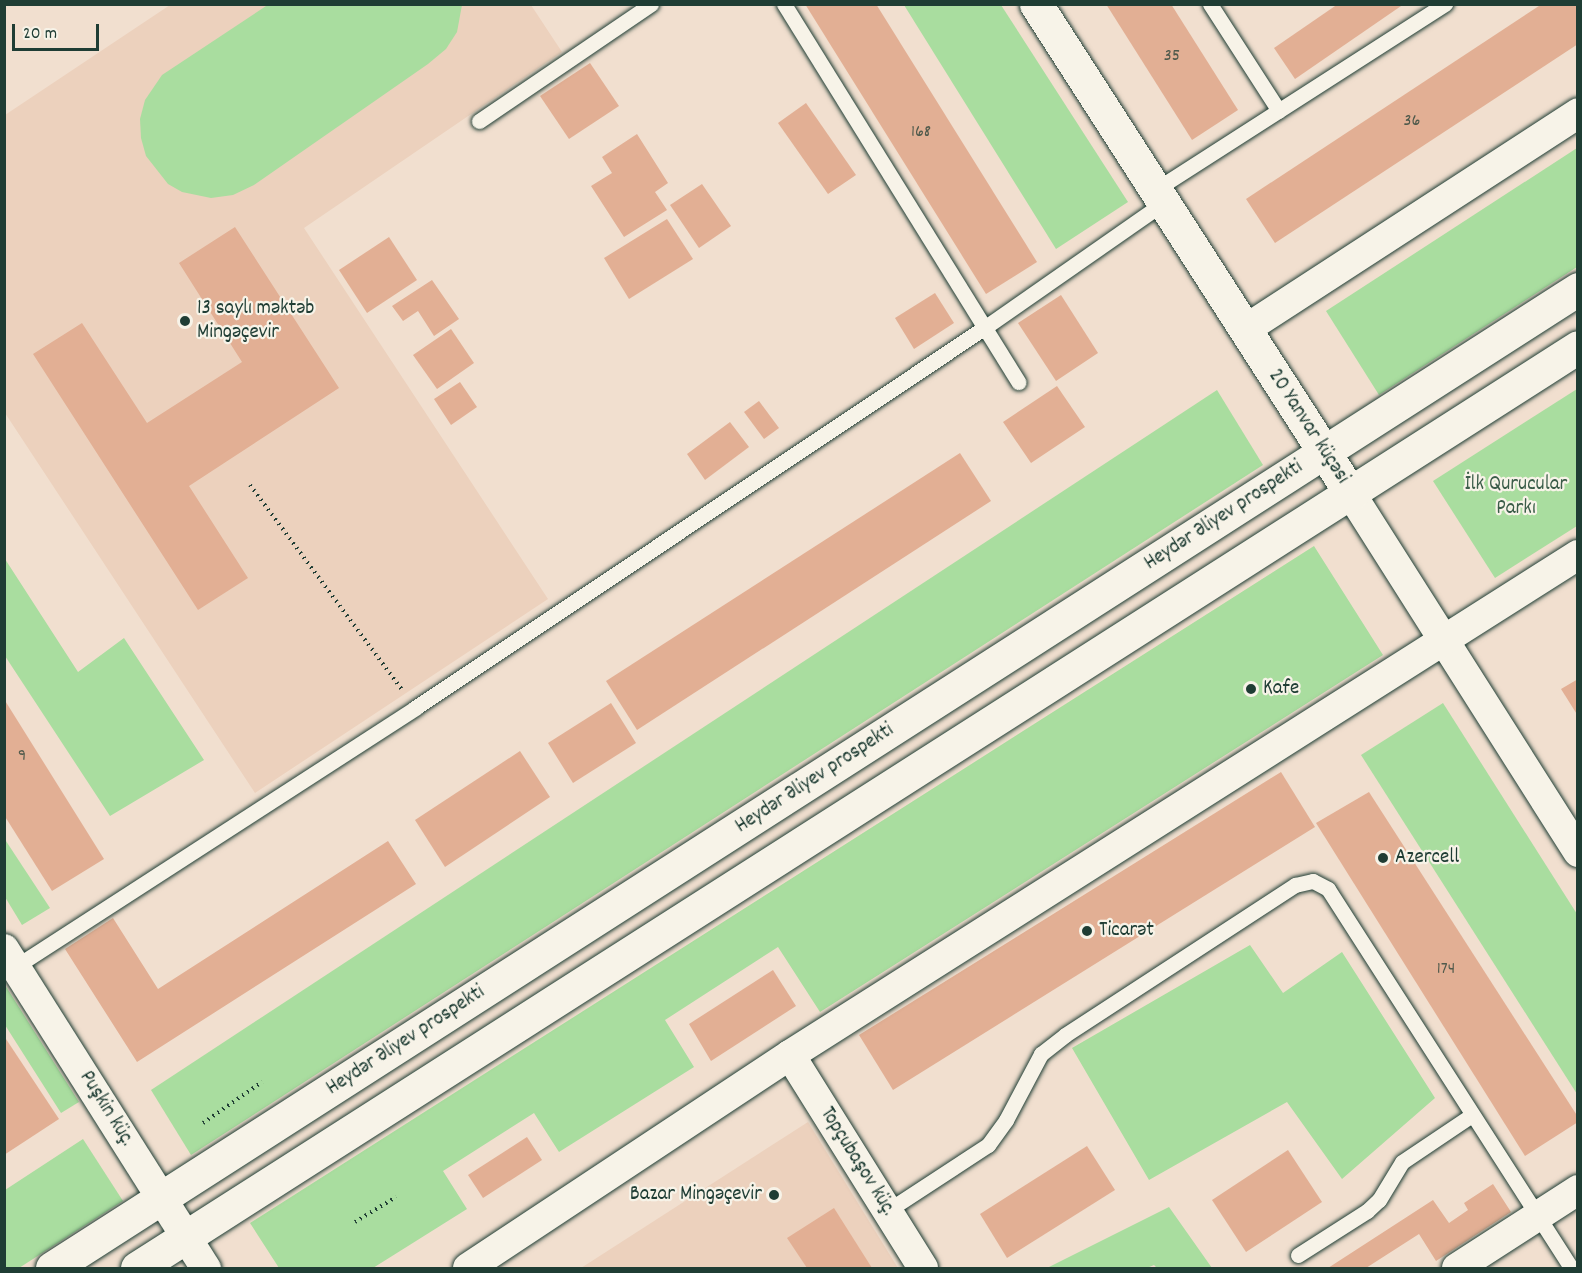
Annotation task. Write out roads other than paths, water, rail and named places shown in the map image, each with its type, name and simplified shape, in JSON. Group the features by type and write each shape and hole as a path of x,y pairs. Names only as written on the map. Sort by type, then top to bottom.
{"main road":[{"name":"20 Yanvar küçəsi","path":"1036,4 1351,494"},
{"name":"Heydər Əliyev prospekti","path":"52,1269 1578,289"},
{"path":"137,1269 1578,347"}],"street":[{"path":"1246,329 1578,113"},
{"name":"20 Yanvar küçəsi","path":"1351,494 1578,852"},
{"path":"468,1269 790,1055 1578,555"},
{"name":"Puşkin küç.","path":"10,958 206,1269"},
{"name":"Topçubaşov küç.","path":"790,1055 923,1269"},
{"path":"1457,1269 1578,1190"}],"lane":[{"path":"479,121 651,4"},
{"path":"784,4 1018,382"},
{"path":"1210,4 1279,111"},
{"path":"10,958 415,708 984,328 1159,196 1279,111 1445,4"},
{"path":"887,1211 988,1145 1006,1120 1041,1054 1065,1035 1295,885 1313,881 1328,889 1571,1269"},
{"path":"1298,1255 1366,1211 1379,1200 1402,1162 1472,1115"}],"place":[{"name":"13 saylı məktəb Mingəçevir","path":"185,321"},
{"name":"Kafe","path":"1251,689"},
{"name":"Azercell","path":"1383,858"},
{"name":"Ticarət","path":"1087,931"},
{"name":"Bazar Mingəçevir","path":"774,1195"}],"park label":[{"name":"İlk Qurucular Parkı","path":"1516,497"}]}
